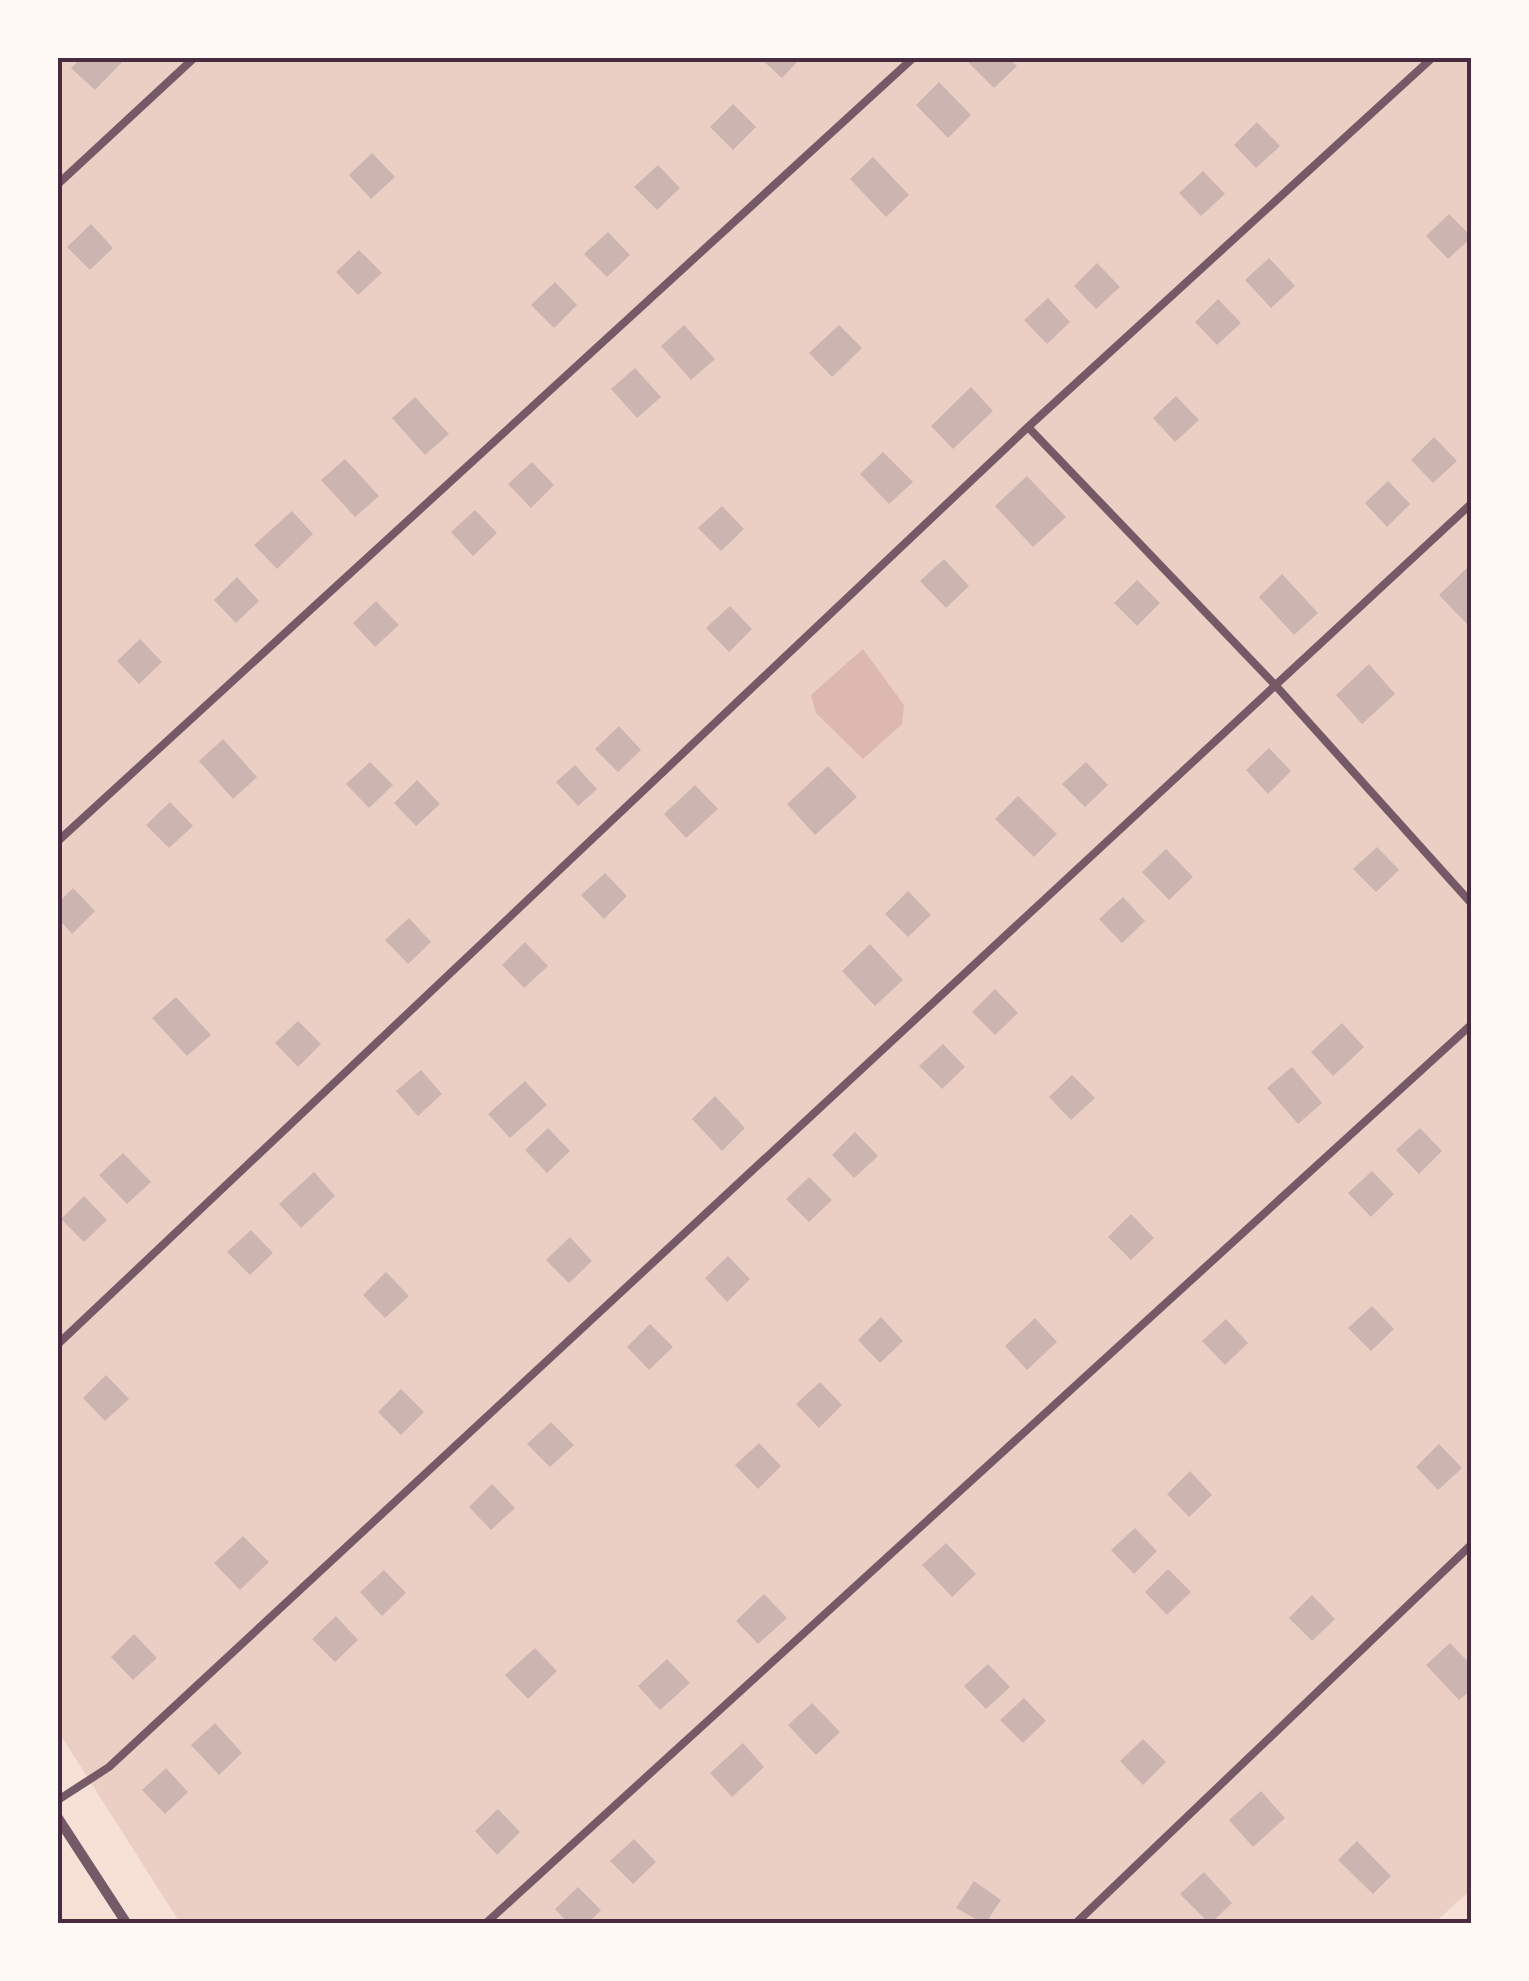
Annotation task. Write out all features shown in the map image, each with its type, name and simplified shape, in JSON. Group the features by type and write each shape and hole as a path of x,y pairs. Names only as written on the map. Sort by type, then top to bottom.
{"street":[{"path":"58,1818 128,1924"}],"lane":[{"path":"58,184 194,58"},
{"path":"58,841 913,58"},
{"path":"58,1344 1028,427 1432,58"},
{"path":"1028,427 1276,686 1472,904"},
{"path":"58,1800 109,1767 1472,502"},
{"path":"485,1924 1472,1024"},
{"path":"1075,1924 1472,1544"}],"shaded area":[{"path":"58,58 1471,58 1472,1889 1434,1923 180,1923 58,1731"},
{"path":"863,649 904,705 902,724 863,759 816,713 811,695"}],"building":[{"path":"81,58 126,58 95,90 71,68"},
{"path":"760,58 801,58 782,78"},
{"path":"964,58 1009,58 1017,66 994,88"},
{"path":"939,82 971,115 948,138 916,105"},
{"path":"733,104 756,127 733,150 710,127"},
{"path":"1257,122 1280,146 1256,168 1234,145"},
{"path":"372,153 395,177 371,199 349,175"},
{"path":"873,157 909,195 886,217 850,179"},
{"path":"658,165 680,188 657,210 634,187"},
{"path":"1203,171 1225,194 1201,216 1179,193"},
{"path":"1449,214 1472,237 1448,259 1426,236"},
{"path":"91,224 113,248 90,270 67,247"},
{"path":"608,232 630,255 607,277 584,254"},
{"path":"359,250 382,273 358,295 336,272"},
{"path":"1269,258 1295,286 1271,308 1245,280"},
{"path":"1097,263 1120,287 1096,309 1074,286"},
{"path":"555,282 577,305 554,328 531,305"},
{"path":"1048,298 1070,322 1047,344 1024,320"},
{"path":"1218,299 1241,323 1217,345 1195,322"},
{"path":"684,325 715,359 691,380 661,346"},
{"path":"839,325 862,348 832,377 809,353"},
{"path":"635,368 661,397 637,418 611,389"},
{"path":"971,387 993,411 953,449 931,426"},
{"path":"1176,396 1199,420 1175,442 1153,418"},
{"path":"415,397 449,434 425,455 392,418"},
{"path":"1434,437 1457,461 1433,483 1411,460"},
{"path":"883,452 913,482 889,504 860,474"},
{"path":"345,459 379,496 355,517 321,480"},
{"path":"532,462 554,485 531,508 508,484"},
{"path":"1027,476 1066,517 1033,547 995,506"},
{"path":"1388,481 1410,504 1387,527 1365,503"},
{"path":"722,506 744,529 721,551 698,528"},
{"path":"475,510 497,533 473,556 451,532"},
{"path":"292,511 313,534 277,569 254,545"},
{"path":"944,559 969,586 946,608 920,581"},
{"path":"1467,568 1472,572 1470,627 1439,595"},
{"path":"1282,574 1318,613 1294,635 1259,597"},
{"path":"237,577 259,601 236,623 214,600"},
{"path":"1137,580 1160,603 1137,626 1114,603"},
{"path":"376,601 399,625 375,647 353,623"},
{"path":"730,606 752,629 729,652 706,628"},
{"path":"140,639 162,662 139,684 117,661"},
{"path":"1369,664 1395,694 1362,724 1336,695"},
{"path":"619,726 641,750 618,772 595,749"},
{"path":"223,739 257,777 233,799 199,761"},
{"path":"1269,748 1291,771 1268,794 1246,770"},
{"path":"370,762 393,785 369,808 346,784"},
{"path":"1086,762 1108,785 1085,807 1062,784"},
{"path":"575,765 597,789 578,806 556,782"},
{"path":"828,766 857,797 815,835 787,804"},
{"path":"417,780 440,804 416,826 394,803"},
{"path":"695,785 718,809 686,838 664,814"},
{"path":"1018,796 1057,834 1034,857 995,819"},
{"path":"170,802 193,826 169,848 146,825"},
{"path":"1377,847 1399,870 1376,892 1353,869"},
{"path":"1166,849 1193,877 1169,900 1142,872"},
{"path":"605,873 627,896 604,919 581,895"},
{"path":"73,888 95,911 72,934 58,918 58,903"},
{"path":"908,891 931,915 908,937 885,914"},
{"path":"1123,897 1145,921 1122,943 1099,919"},
{"path":"409,918 431,942 408,964 385,940"},
{"path":"525,942 548,966 524,988 502,965"},
{"path":"870,944 903,980 875,1006 842,971"},
{"path":"995,989 1018,1013 995,1035 972,1012"},
{"path":"176,997 211,1035 187,1056 152,1018"},
{"path":"298,1021 321,1044 298,1067 275,1043"},
{"path":"1342,1023 1364,1047 1333,1076 1311,1052"},
{"path":"943,1044 965,1067 942,1089 919,1066"},
{"path":"1292,1067 1322,1103 1298,1124 1267,1088"},
{"path":"421,1070 442,1094 418,1116 396,1091"},
{"path":"1072,1075 1095,1098 1071,1120 1049,1097"},
{"path":"525,1081 547,1105 510,1138 488,1114"},
{"path":"715,1096 745,1128 722,1151 692,1119"},
{"path":"548,1128 570,1151 547,1173 525,1150"},
{"path":"1420,1128 1442,1151 1419,1174 1396,1150"},
{"path":"855,1132 878,1156 854,1178 832,1155"},
{"path":"123,1153 151,1182 127,1204 99,1175"},
{"path":"1372,1171 1394,1194 1371,1217 1348,1193"},
{"path":"314,1172 335,1196 301,1228 279,1204"},
{"path":"809,1177 832,1200 809,1222 786,1199"},
{"path":"84,1196 107,1220 84,1242 61,1219"},
{"path":"1131,1214 1154,1238 1131,1260 1108,1237"},
{"path":"251,1230 273,1253 250,1275 227,1252"},
{"path":"570,1237 592,1261 569,1283 546,1260"},
{"path":"728,1256 750,1279 727,1302 705,1278"},
{"path":"386,1272 409,1296 385,1318 363,1295"},
{"path":"1372,1306 1394,1329 1371,1351 1348,1328"},
{"path":"881,1317 903,1341 880,1363 858,1340"},
{"path":"1035,1318 1057,1342 1027,1370 1005,1346"},
{"path":"1226,1319 1248,1343 1225,1365 1202,1341"},
{"path":"650,1324 673,1347 649,1370 627,1347"},
{"path":"106,1375 129,1399 105,1421 83,1398"},
{"path":"820,1382 842,1405 819,1428 796,1404"},
{"path":"401,1389 424,1412 401,1435 378,1412"},
{"path":"551,1422 574,1445 550,1467 527,1444"},
{"path":"759,1443 781,1466 758,1489 735,1465"},
{"path":"1439,1444 1462,1468 1438,1490 1416,1467"},
{"path":"1190,1471 1212,1495 1189,1517 1167,1494"},
{"path":"492,1484 515,1508 491,1530 469,1507"},
{"path":"1135,1528 1157,1551 1134,1574 1111,1550"},
{"path":"243,1536 269,1562 240,1590 214,1563"},
{"path":"946,1543 976,1574 952,1597 922,1565"},
{"path":"1168,1569 1191,1592 1167,1615 1145,1592"},
{"path":"384,1570 406,1593 382,1616 360,1592"},
{"path":"764,1594 787,1618 758,1644 736,1621"},
{"path":"1312,1595 1335,1619 1312,1641 1289,1618"},
{"path":"336,1616 358,1640 335,1662 312,1639"},
{"path":"134,1634 157,1658 133,1680 111,1657"},
{"path":"1450,1643 1472,1666 1472,1689 1459,1700 1426,1665"},
{"path":"535,1648 557,1671 528,1699 505,1675"},
{"path":"667,1659 690,1683 660,1710 638,1686"},
{"path":"988,1664 1010,1687 986,1709 964,1686"},
{"path":"1024,1698 1046,1721 1023,1743 1000,1720"},
{"path":"812,1703 840,1732 816,1755 788,1725"},
{"path":"215,1723 242,1753 219,1775 191,1745"},
{"path":"1143,1739 1166,1762 1143,1785 1120,1761"},
{"path":"743,1743 764,1767 732,1797 710,1773"},
{"path":"166,1768 188,1792 165,1814 142,1790"},
{"path":"1261,1791 1285,1818 1253,1847 1229,1820"},
{"path":"498,1809 520,1832 497,1855 475,1831"},
{"path":"634,1839 656,1862 633,1884 610,1861"},
{"path":"1357,1841 1391,1876 1373,1894 1338,1860"},
{"path":"1204,1872 1232,1903 1210,1924 1180,1894"},
{"path":"974,1881 1001,1900 985,1924 956,1908"},
{"path":"578,1887 601,1910 587,1924 569,1924 555,1909"}]}
